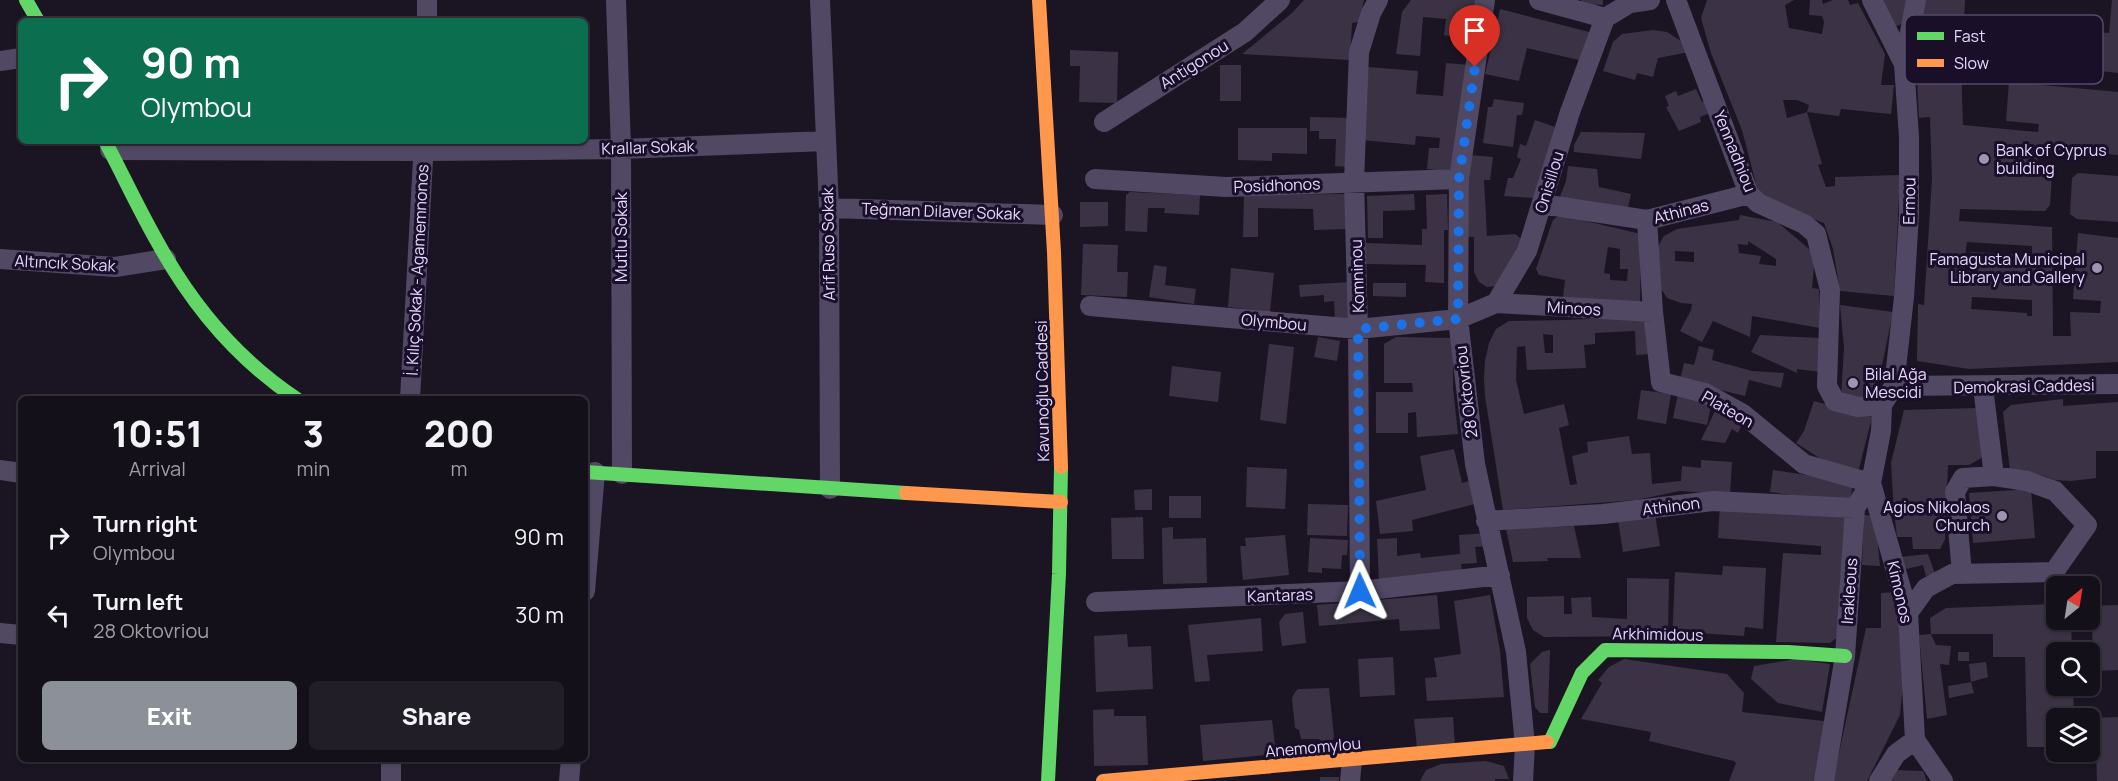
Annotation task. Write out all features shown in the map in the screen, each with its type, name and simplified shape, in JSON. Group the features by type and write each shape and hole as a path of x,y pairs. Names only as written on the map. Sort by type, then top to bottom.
{"street":[{"path":"26,0 36,18"},
{"path":"427,0 427,18"},
{"name":"Mutlu Sokak","path":"616,0 621,149 622,474"},
{"name":"Arif Ruso Sokak","path":"820,0 829,208 830,489"},
{"name":"Kavunoğlu Caddesi","path":"1039,0 1053,214 1059,367 1058,613 1048,781"},
{"name":"Antigonou","path":"1104,122 1245,32 1280,0"},
{"name":"Komninou","path":"1360,591 1358,329 1354,182 1359,52 1378,0"},
{"name":"28 Oktovriou","path":"1485,0 1459,179 1458,319 1475,464 1516,652 1525,745 1523,781"},
{"path":"1539,0 1605,18 1630,1 1650,0"},
{"name":"Yennadhiou","path":"1676,0 1749,194 1758,203 1804,224 1816,234 1830,290 1827,386 1835,401 1858,407 1882,405"},
{"name":"Ermou","path":"1872,0 1904,64 1905,79"},
{"path":"1913,15 1916,0"},
{"name":"Onisillou","path":"1496,303 1527,251 1570,112 1605,18"},
{"path":"0,61 18,58"},
{"path":"1904,64 1905,59"},
{"name":"Ermou","path":"1882,405 1894,386 1904,297 1910,214 1905,84"},
{"name":"Krallar Sokak","path":"108,146 424,146 621,149 826,141"},
{"path":"108,146 166,259 226,340 254,368 293,396"},
{"name":"İ. Kılıç Sokak - Agamemnonos","path":"410,396 424,146"},
{"name":"Posidhonos","path":"1095,179 1226,187 1459,179"},
{"name":"Athinas","path":"1542,204 1647,220 1749,194"},
{"name":"Teğman Dilaver Sokak","path":"829,208 1053,214"},
{"name":"Plateon","path":"1647,220 1653,312 1661,382 1705,393 1743,414 1804,464 1871,483"},
{"name":"Altıncık Sokak","path":"0,259 115,267 166,259"},
{"path":"1458,319 1496,303"},
{"name":"Minoos","path":"1496,303 1653,312"},
{"name":"Olymbou","path":"1090,306 1358,329 1458,319"},
{"name":"Demokrasi Caddesi","path":"1894,386 2118,384"},
{"path":"1983,387 1994,476"},
{"name":"Irakleous","path":"1824,781 1845,656 1855,508 1871,483 1881,431 1882,405"},
{"path":"0,470 18,473"},
{"path":"588,520 590,472 1060,502"},
{"path":"1908,613 1926,588 1952,574 1962,574 2054,572 2086,525 2055,491 2027,482 1994,476 1964,478 1955,492 1962,574"},
{"name":"Kimonos","path":"1871,483 1908,613 1915,740"},
{"name":"Athinon","path":"1486,521 1604,514 1713,501 1855,508"},
{"name":"Kantaras","path":"1096,602 1360,591 1500,575"},
{"path":"0,633 18,634"},
{"name":"Arkhimidous","path":"1525,745 1550,742 1582,673 1605,650 1788,652 1845,656"},
{"path":"1879,781 1896,754 1915,740 1943,781"},
{"name":"Anemomylou","path":"1103,781 1525,745"},
{"path":"1350,781 1352,760"},
{"path":"391,762 391,781"},
{"path":"569,781 571,762"}],"building":[{"path":"1304,0 1364,0 1359,22 1352,23 1350,60 1242,54 1292,13"},
{"path":"1411,0 1481,0 1474,41 1444,35 1446,19 1423,17 1420,56 1396,54 1402,12"},
{"path":"1581,0 1603,0 1603,5 1581,4"},
{"path":"1707,0 1794,0 1785,5 1789,28 1822,34 1824,22 1822,16 1809,15 1810,0 1822,0 1823,4 1833,0 1848,0 1850,5 1858,3 1885,54 1881,85 1894,85 1891,114 1841,109 1839,116 1807,112 1822,164 1818,165 1826,187 1835,186 1835,177 1900,175 1894,296 1840,291 1833,249 1824,223 1782,208 1759,195 1742,130 1711,53 1701,18","holes":["1783,100 1797,100 1809,105 1807,112 1787,118"]},
{"path":"1880,0 1908,0 1903,23 1893,28"},
{"path":"1925,0 1965,0 1964,15 1923,15"},
{"path":"2112,0 2118,0 2118,73 2103,71 2103,32 2109,33"},
{"path":"1500,9 1593,33 1583,61 1527,48 1519,81 1485,74"},
{"path":"1653,30 1667,32 1681,41 1689,52 1658,58 1653,77 1637,73 1635,80 1603,71 1613,42 1622,34"},
{"path":"1070,50 1118,52 1117,103 1079,102 1080,66 1070,66"},
{"path":"1446,63 1469,65 1454,167 1447,171 1427,169 1429,148 1439,148 1440,138 1416,136 1415,145 1362,140 1368,67 1418,71 1416,94 1443,96"},
{"path":"1220,65 1241,65 1241,101 1220,101"},
{"path":"1917,84 1962,84 1963,125 2038,132 2039,124 2006,121 2009,84 2118,92 2118,155 2038,148 2037,170 2047,170 2052,174 2050,205 2045,211 1960,209 1959,221 2052,227 2053,336 2071,336 2070,312 2100,313 2101,301 2073,299 2078,233 2118,238 2118,362 1969,369 1917,361 1918,304 1924,305 1932,179 1930,117 1919,118","holes":["1967,242 2032,246 2032,255 1971,252 1971,271 1963,270","1972,297 2032,300 2032,316 2027,316 2027,313 1971,309"]},
{"path":"1696,89 1702,102 1705,100 1710,113 1700,117 1701,122 1679,131 1666,107 1669,106 1665,96 1676,91 1678,96"},
{"path":"1494,99 1524,103 1522,115 1517,115 1513,147 1483,143 1488,107 1492,107"},
{"path":"1310,117 1350,118 1349,167 1335,166 1336,139 1319,139 1319,131 1310,131"},
{"path":"1535,120 1558,128 1534,198 1504,196 1508,178 1513,178 1521,159 1517,157 1520,144 1526,146"},
{"path":"1238,128 1307,128 1307,154 1272,153 1272,161 1238,160"},
{"path":"1581,132 1645,133 1641,159 1574,152 1574,145"},
{"path":"1470,155 1493,157 1490,180 1484,180 1487,236 1515,234 1524,241 1498,286 1487,287 1479,282 1474,272 1474,237 1467,237"},
{"path":"1568,166 1597,169 1599,187 1631,194 1627,212 1559,199 1566,181"},
{"path":"2078,173 2118,176 2118,222 2077,219 2070,214 2072,178"},
{"path":"1130,192 1200,195 1199,215 1164,213 1165,208 1148,208 1147,232 1125,231 1126,195"},
{"path":"1348,194 1349,229 1314,230 1313,209 1258,208 1258,237 1243,237 1244,195"},
{"path":"1414,194 1415,210 1383,211 1383,238 1368,238 1367,196"},
{"path":"1447,194 1448,230 1444,230 1444,283 1425,282 1426,265 1366,264 1366,243 1422,245 1422,229 1427,229 1426,195"},
{"path":"1080,202 1108,202 1108,226 1080,227"},
{"path":"1560,215 1641,234 1640,304 1563,298 1565,280 1539,275 1536,269 1553,220","holes":["1608,247 1620,249 1620,269 1628,269 1627,281 1610,280 1610,274 1604,273"]},
{"path":"1740,215 1777,222 1815,254 1812,288 1819,289 1820,328 1752,316 1750,337 1713,321 1702,342 1680,331 1692,304 1667,298 1658,284 1656,250 1664,236 1677,229 1739,220","holes":["1748,241 1776,259 1776,266 1759,264 1761,256 1739,253 1738,244 1748,245","1675,251 1694,252 1694,262 1675,261"]},
{"path":"1083,244 1118,245 1117,272 1128,272 1127,297 1081,295"},
{"path":"1154,265 1167,267 1165,285 1196,289 1194,304 1149,297"},
{"path":"1231,268 1274,273 1270,312 1228,307"},
{"path":"1351,282 1354,320 1335,321 1334,301 1324,302 1324,295 1300,297 1299,285"},
{"path":"1373,283 1406,283 1406,297 1373,296"},
{"path":"1840,305 1893,312 1875,399 1841,397 1844,348"},
{"path":"1647,316 1650,354 1636,355 1635,331 1595,333 1595,344 1584,345 1586,368 1527,370 1525,346 1517,347 1516,380 1524,414 1564,404 1569,425 1559,428 1570,485 1577,484 1572,456 1588,452 1587,442 1629,436 1632,454 1650,453 1652,484 1681,481 1682,466 1701,468 1701,460 1732,462 1730,494 1680,491 1636,500 1503,510 1485,396 1485,361 1489,343 1496,329 1509,321","holes":["1543,334 1553,335 1553,353 1545,353"]},
{"path":"1760,335 1820,338 1822,372 1797,369 1797,373 1751,352"},
{"path":"1318,337 1340,341 1337,361 1314,357"},
{"path":"1396,337 1453,338 1453,388 1458,434 1417,437 1416,412 1408,413 1408,433 1376,433 1376,392 1413,392 1412,383 1384,383 1384,344"},
{"path":"1269,344 1294,347 1286,424 1260,420"},
{"path":"1699,346 1714,350 1712,360 1752,371 1784,373 1781,388 1749,380 1745,396 1680,380 1684,363 1694,365"},
{"path":"1172,366 1221,372 1218,402 1169,396"},
{"path":"1641,390 1671,394 1666,424 1637,419"},
{"path":"1678,394 1712,401 1707,425 1673,418"},
{"path":"2063,399 2063,406 2118,402 2118,451 2096,451 2096,478 2055,480 2041,475 2010,470 2003,412 2011,405"},
{"path":"1814,401 1872,417 1859,469 1829,464 1796,443 1804,431"},
{"path":"1977,408 1983,457 1969,465 1948,465 1945,539 1940,549 1913,549 1912,537 1897,537 1894,512 1891,463 1904,410"},
{"path":"1716,409 1743,422 1738,433 1732,429 1725,443 1701,440"},
{"path":"1454,449 1462,483 1469,481 1475,504 1412,520 1413,531 1380,534 1376,501 1426,490 1420,456"},
{"path":"1247,467 1287,469 1285,509 1246,507"},
{"path":"1773,470 1853,482 1850,504 1770,492"},
{"path":"1152,489 1152,510 1135,510 1134,490"},
{"name":"Agios Nikolaos Church","path":"2031,489 2035,538 1973,543 1969,493"},
{"path":"1169,496 1201,496 1201,518 1169,518"},
{"path":"1308,504 1348,505 1347,536 1307,535"},
{"path":"1720,504 1850,513 1840,635 1830,643 1776,642 1783,553 1821,555 1821,546 1718,538"},
{"path":"1655,514 1660,546 1623,552 1618,520"},
{"path":"1864,515 1875,516 1880,566 1862,565"},
{"path":"1143,517 1144,559 1112,559 1111,518"},
{"path":"1574,526 1581,558 1547,558 1548,561 1513,562 1506,529"},
{"path":"1173,527 1173,539 1206,538 1207,583 1163,584 1162,528"},
{"path":"1486,533 1487,546 1475,547 1477,563 1461,564 1462,573 1379,581 1377,539 1397,538 1397,556 1420,553 1421,558 1460,554 1459,535"},
{"path":"1285,535 1289,575 1243,580 1240,546 1246,546 1245,538"},
{"path":"1310,538 1348,540 1347,555 1342,555 1341,569 1322,568 1322,573 1308,572"},
{"path":"1928,554 1935,574 1926,576 1923,565 1902,570 1900,557"},
{"path":"1723,566 1766,568 1763,629 1745,627 1744,636 1697,633 1697,645 1672,644 1675,572 1722,575"},
{"path":"1627,578 1669,579 1668,636 1544,637 1533,630 1527,618 1527,597 1564,596 1564,614 1572,614 1571,598 1591,597 1592,617 1627,619"},
{"path":"1894,592 1905,662 1900,715 1867,781 1833,781 1866,628 1881,628 1881,593"},
{"path":"1437,595 1440,629 1400,631 1399,619 1319,626 1317,605"},
{"path":"1490,595 1500,651 1504,697 1427,701 1425,678 1437,677 1434,658 1461,654 1454,601"},
{"path":"2046,604 2046,630 2071,630 2072,642 2046,642 2046,696 2073,696 2074,708 2046,708 2046,747 2027,747 2025,657 1993,657 1993,634 1931,634 1930,618 1946,608"},
{"path":"2118,605 2118,670 2100,671 2100,642 2093,642 2092,630 2100,630 2100,606"},
{"path":"1303,612 1306,643 1282,646 1279,622 1285,614"},
{"path":"1261,618 1263,651 1207,655 1210,681 1195,682 1188,625"},
{"path":"1127,634 1128,647 1151,646 1153,689 1096,692 1094,636"},
{"path":"1931,634 1936,645 1951,646 1949,665 1940,664 1947,715 1927,719 1919,635"},
{"path":"1550,650 1548,713 1540,713 1535,707 1530,664 1542,652"},
{"path":"1958,652 1969,652 1969,661 1958,661"},
{"path":"1393,657 1395,695 1360,697 1358,659"},
{"path":"1624,659 1727,674 1744,693 1742,712 1824,721 1823,743 1816,781 1729,781 1736,763 1734,761 1649,741 1651,732 1581,719 1602,683 1598,680 1609,667"},
{"path":"1796,659 1830,664 1822,712 1778,703 1751,679 1754,666"},
{"path":"1986,662 1988,677 1971,682 1969,664"},
{"path":"1971,682 1974,693 1949,698 1948,686"},
{"path":"1329,688 1334,737 1332,742 1325,745 1319,739 1301,739 1299,730 1295,728 1292,698 1295,692 1298,689"},
{"path":"1114,709 1114,716 1146,716 1148,765 1094,766 1093,710"},
{"path":"1453,717 1455,746 1417,748 1414,719"},
{"path":"2118,717 2118,781 2097,781 2096,762 2100,762 2100,718"},
{"path":"1272,720 1276,754 1203,761 1200,725"},
{"path":"1486,761 1504,766 1509,779 1420,781 1426,770 1441,764"},
{"path":"1896,770 1923,771 1927,781 1890,781"},
{"path":"1320,777 1339,777 1339,781 1320,781"}],"traffic: fast":[{"path":"26,0 36,18"},
{"path":"107,144 171,266 201,309 236,349 275,384 293,396"},
{"path":"1048,781 1059,574 1061,467"},
{"path":"588,472 906,493"},
{"path":"1547,742 1550,742 1582,673 1605,650 1788,652 1845,656"}],"traffic: slow":[{"path":"1039,0 1054,252 1061,467"},
{"path":"906,493 1061,502"},
{"path":"1103,781 1547,742"}],"place":[{"name":"Bank of Cyprus building","path":"1984,159"},
{"name":"Famagusta Municipal Library and Gallery","path":"2097,268"},
{"name":"Bilal Ağa Mescidi","path":"1853,383"},
{"name":"Agios Nikolaos Church","path":"2002,516"}],"route":[{"path":"1360,591 1358,329 1458,319 1459,179 1475,67"}]}
